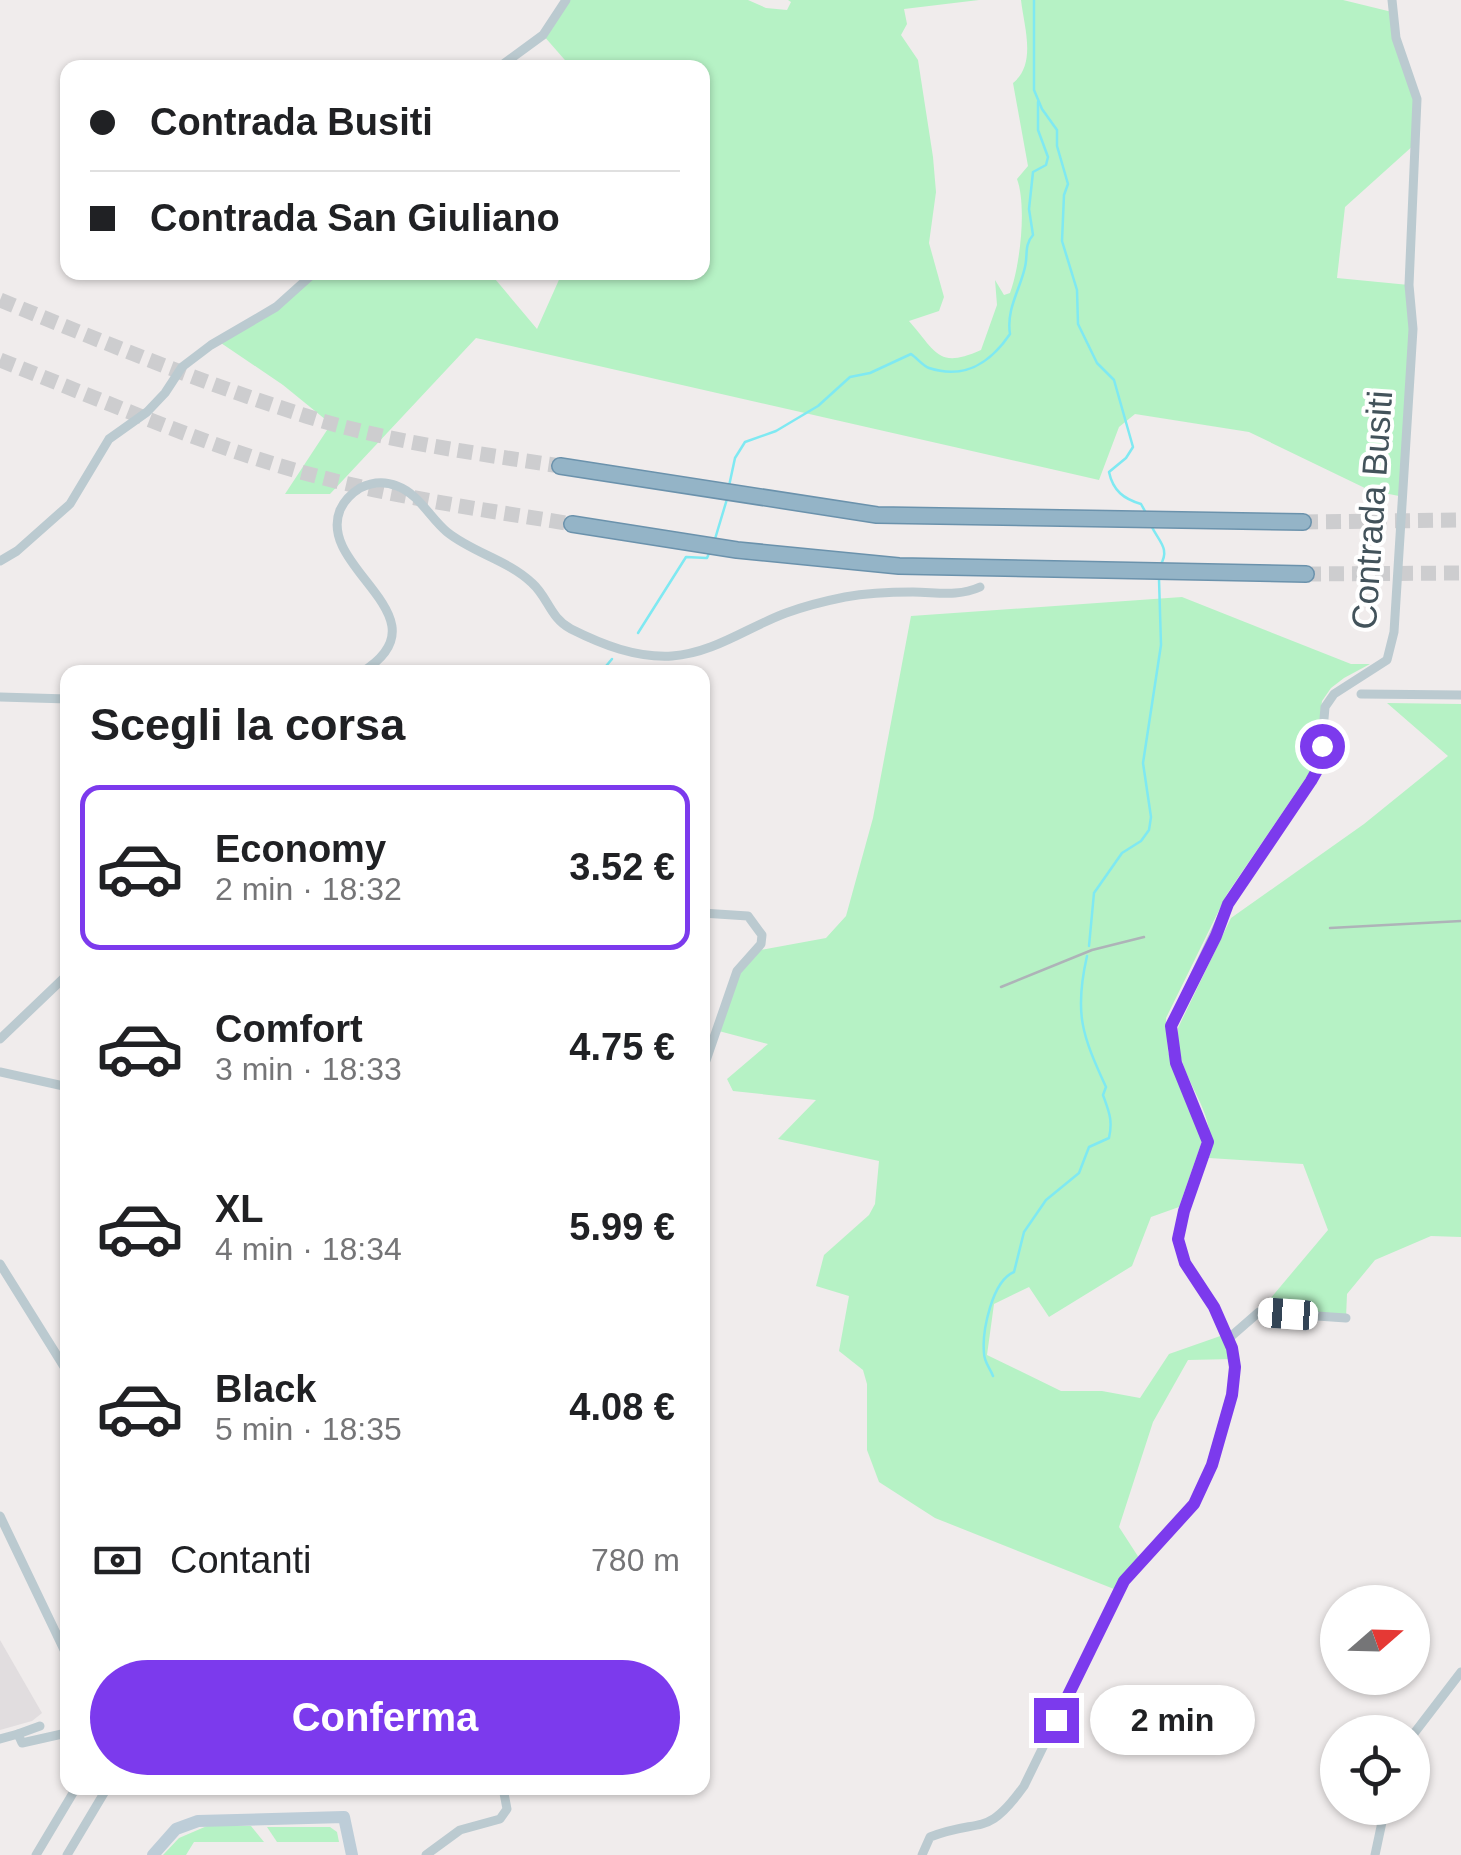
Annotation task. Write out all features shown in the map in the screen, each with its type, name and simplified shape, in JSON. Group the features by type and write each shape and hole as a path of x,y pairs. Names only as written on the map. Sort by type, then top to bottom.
{"highway":[{"path":"560,466 876,515 1303,522"},
{"path":"572,524 737,550 899,566 1306,574"}],"main road":[{"path":"153,1855 176,1830 198,1822 344,1818 352,1855"}],"street":[{"path":"509,60 543,35 566,0"},
{"name":"Contrada Busiti","path":"1230,1344 1214,1307 1185,1263 1178,1239 1208,1142 1176,1063 1171,1026 1228,904 1320,765 1325,707 1334,694 1387,660 1391,650 1398,599 1413,330 1409,285 1417,100 1396,38 1392,0"},
{"path":"0,561 70,504 109,439 147,412 166,393 182,367 276,307 306,280"},
{"path":"370,665 382,655 389,640 390,622 382,599 342,548 337,520 350,496 374,483 395,485 408,492 448,533 532,582 561,623 615,648 643,655 676,656 706,650 786,613 842,598 913,592 963,593 980,587"},
{"path":"1360,694 1461,694"},
{"path":"0,697 60,699"},
{"path":"710,914 748,916 758,924 762,940 737,971 710,1049"},
{"path":"0,1039 60,982"},
{"path":"0,1072 60,1085"},
{"path":"0,1264 60,1361"},
{"path":"922,1855 930,1837 985,1826 1006,1812 1024,1786 1124,1581 1194,1504 1212,1465 1232,1395 1235,1367 1230,1344 1259,1312 1346,1318"},
{"path":"0,1516 60,1641"},
{"path":"1428,1715 1461,1672"},
{"path":"0,1739 40,1726"},
{"path":"18,1734 22,1742 60,1736"},
{"path":"36,1855 72,1795"},
{"path":"67,1855 103,1795"},
{"path":"426,1855 460,1830 500,1819 507,1804 505,1795"},
{"path":"1374,1855 1381,1825"}],"shaded area":[{"path":"0,1640 42,1713 32,1721 0,1730"}],"green space":[{"path":"566,0 748,0 766,8 787,10 791,2 788,0 979,0 904,9 907,24 901,35 918,60 936,192 929,243 944,297 939,311 909,321 939,355 956,358 981,350 997,305 995,280 1004,295 1010,293 1017,268 1022,220 1017,179 1028,166 1013,83 1027,56 1021,0 1343,0 1392,12 1417,99 1415,144 1345,207 1337,278 1409,285 1413,329 1404,497 1369,490 1249,432 1135,414 1119,427 1099,480 476,338 330,494 285,494 331,424 283,385 218,341 276,307 307,280 496,280 537,329 559,280 710,280 710,60 565,60 543,35"},
{"path":"1182,597 1351,664 1370,664 1331,688 1322,701 1314,766 1227,894 1166,1018 1168,1052 1202,1141 1179,1207 1151,1217 1132,1266 1049,1317 1029,1287 994,1304 987,1355 1061,1391 1102,1391 1140,1398 1169,1354 1226,1334 1234,1359 1188,1360 1153,1422 1119,1527 1141,1561 1119,1591 935,1518 879,1482 867,1450 867,1384 863,1370 839,1351 849,1296 816,1286 824,1255 869,1215 875,1204 879,1161 778,1139 816,1100 733,1091 727,1079 768,1044 715,1030 737,971 755,951 826,938 846,916 873,818 911,616"},
{"path":"1387,703 1461,704 1461,1237 1431,1236 1375,1260 1347,1294 1346,1318 1259,1312 1328,1230 1303,1164 1209,1158 1208,1123 1183,1063 1178,1028 1231,918 1364,824 1448,756"},
{"path":"207,1826 251,1826 264,1842 194,1842 186,1855 163,1855 179,1838"},
{"path":"267,1827 330,1827 337,1832 339,1842 277,1842"}],"waterway":[{"path":"1034,0 1034,90 1057,130 1057,146 1068,184 1062,241 1077,290 1078,324 1097,363 1114,380 1133,447 1109,472 1116,489 1141,504 1146,513"},
{"path":"729,486 735,458 745,442 776,431 818,406 850,377 870,373 911,354 929,368 966,370 986,360 1003,344 1010,334 1012,308 1033,235 1029,209 1033,172 1046,165 1048,157 1038,130 1038,102"},
{"path":"715,539 727,499"},
{"path":"1151,525 1164,549 1160,566"},
{"path":"638,633 686,557 707,558 710,551"},
{"path":"1089,946 1094,893 1122,853 1141,841 1149,830 1151,817 1143,763 1161,645 1159,579"},
{"path":"607,665 612,659"},
{"path":"993,1376 984,1356 987,1320 1000,1285 1014,1272 1024,1232 1046,1200 1079,1173 1089,1147 1109,1138 1109,1111 1103,1095 1106,1087 1091,1053 1081,1009 1087,956"}],"tunnel":[{"path":"0,300 190,376 306,416 400,440 560,466"},
{"path":"0,360 183,432 294,470 397,495 572,524"},
{"path":"1303,522 1461,520"},
{"path":"1306,574 1461,573"}],"railway":[{"path":"1330,928 1461,921"},
{"path":"1001,987 1092,950 1144,937"}],"route":[{"path":"1056,1720 1124,1581 1194,1504 1212,1465 1232,1395 1232,1348 1214,1307 1185,1263 1178,1239 1208,1142 1206,1129 1176,1063 1171,1026 1228,904 1311,781 1320,765 1322,746"}]}
